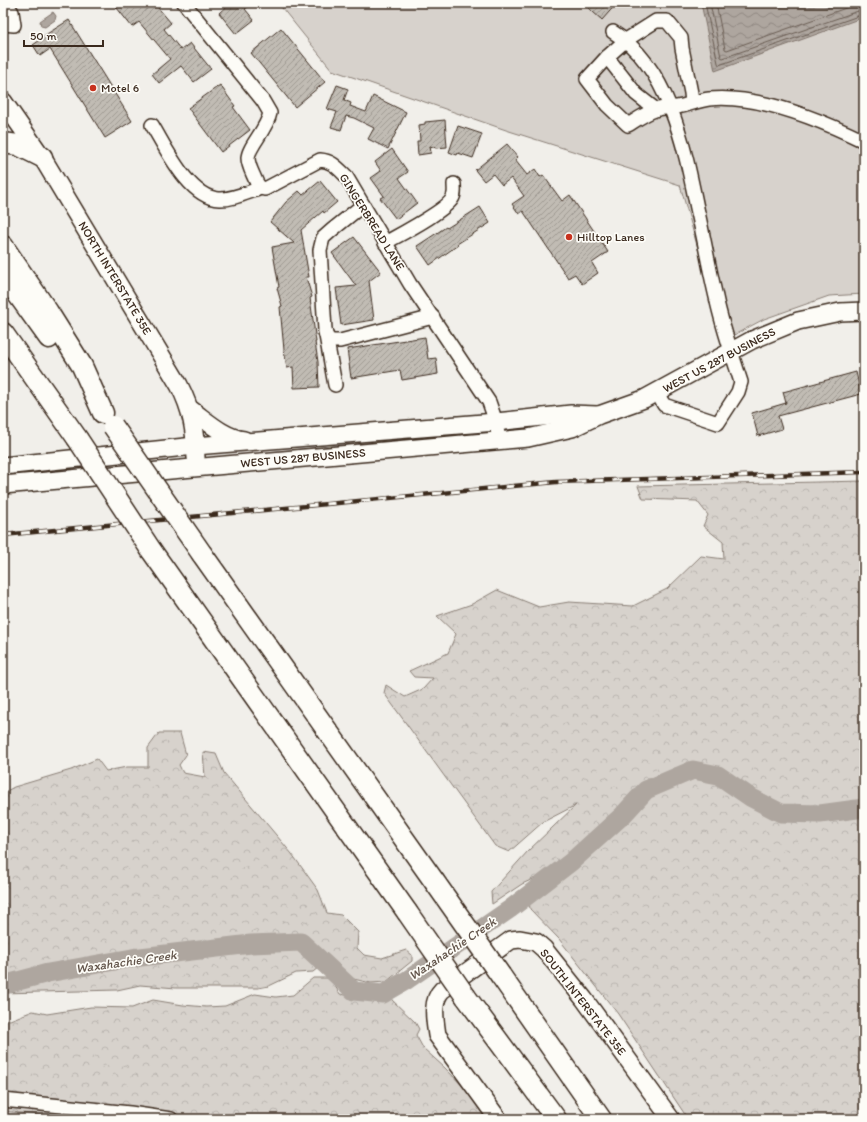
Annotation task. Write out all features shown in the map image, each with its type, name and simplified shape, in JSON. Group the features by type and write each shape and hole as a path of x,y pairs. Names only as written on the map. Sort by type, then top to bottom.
{"highway":[{"path":"3,143 18,145 42,157"},
{"path":"3,246 48,312 82,366 108,419"},
{"path":"3,274 108,419 601,1119"},
{"path":"4,336 77,438 151,550 466,997 556,1119"}],"main road":[{"name":"NORTH INTERSTATE 35E","path":"3,101 42,157 179,385 191,414 196,446 196,468"},
{"name":"WEST US 287 BUSINESS","path":"3,485 528,438 572,428 599,415 624,407 657,393 752,340 798,321 840,312 864,311"},
{"path":"174,449 191,414 235,439 256,442"},
{"name":"WEST US 287 BUSINESS","path":"3,466 196,446 496,422 571,414 599,415"},
{"name":"SOUTH INTERSTATE 35E","path":"498,1119 437,1035 435,1023 435,1004 437,996 442,990 511,940 520,939 536,942 544,949 584,999 670,1119"}],"street":[{"path":"3,24 14,26 12,12 6,3"},
{"path":"184,3 263,101 270,113 263,131 251,148 248,157 250,169 257,184 261,188"},
{"path":"692,103 681,38 667,21 656,21 626,40 607,57 587,79 607,105 628,125 655,109 671,108 692,103 708,99 732,99 783,109 834,127 864,141"},
{"path":"613,32 626,40 647,64 671,108 688,164 716,300 741,382 738,392 718,423 664,405 657,393"},
{"path":"607,57 636,94 655,109"},
{"name":"GINGERBREAD LANE","path":"152,126 184,177 193,187 205,195 218,199 233,197 261,188 265,189 320,160 328,161 334,164 346,176 410,284 489,402 496,422 499,441"},
{"path":"385,242 417,225 448,205 453,197 454,184"},
{"path":"335,386 325,330 320,250 323,238 363,205"},
{"path":"325,330 327,337 331,341 340,341 433,317"},
{"path":"3,1100 130,1113 171,1119"}],"green space":[{"path":"278,3 864,3 864,294 829,296 764,319 721,342 702,263 680,185 506,130 332,70"},
{"path":"864,481 864,1119 688,1119 618,1014 559,939 530,909 529,900 594,853 613,825 578,847 551,871 522,884 492,904 491,892 528,851 576,805 543,822 509,852 495,846 384,693 386,685 405,697 423,689 433,678 414,677 409,671 448,653 456,634 437,616 472,604 497,590 539,607 569,602 633,606 667,589 701,556 724,559 723,542 703,526 708,515 697,501 643,499 638,486"},
{"path":"159,733 180,733 186,755 179,765 183,773 205,777 203,752 216,754 224,773 292,854 318,890 327,913 341,915 358,932 357,948 364,955 382,958 406,950 412,955 412,961 386,982 371,983 349,978 337,971 329,959 313,972 296,973 269,986 258,988 176,988 140,985 117,990 3,993 3,793 14,787 71,770 97,759 106,771 127,767 148,767 148,748"},
{"path":"313,978 330,978 340,994 376,1002 391,999 415,1022 419,1029 416,1035 423,1048 482,1106 485,1112 483,1119 74,1119 3,1111 3,1019 10,1020 33,1011 47,1014 91,1007 132,1008 153,1000 206,1007 225,1006 255,994 276,997 293,995"}],"water":[{"path":"701,3 864,3 864,17 715,71"},
{"path":"53,12 56,16 55,20 45,27 41,26 40,21"}],"building":[{"path":"113,3 132,3 136,8 142,3 154,3 171,23 164,29 181,50 190,43 211,69 194,82 181,66 159,83 152,74 170,59 139,22 132,27"},
{"path":"230,3 253,3 245,9 254,20 236,34 219,13"},
{"path":"583,3 617,3 602,20"},
{"name":"Motel 6","path":"69,20 132,121 105,138 50,49 40,56 33,45 43,38 42,37"},
{"path":"281,28 325,82 295,107 251,53"},
{"path":"220,85 235,106 233,107 250,130 221,152 188,108"},
{"path":"337,85 348,89 344,100 351,103 350,106 366,112 373,96 406,112 388,149 368,139 374,128 354,118 346,116 341,130 331,127 337,112 327,109"},
{"path":"445,120 447,147 436,148 430,146 431,153 418,155 417,141 420,141 419,125 425,124 425,122"},
{"path":"458,126 482,134 473,158 458,153 457,155 449,152"},
{"path":"507,144 518,157 515,160 527,175 535,169 540,177 543,175 562,201 570,195 608,252 592,263 598,273 582,284 575,274 568,278 523,211 519,214 512,204 524,196 511,178 502,185 493,174 484,181 475,170"},
{"path":"392,149 408,172 399,178 417,203 396,219 380,198 384,196 371,178 381,171 375,162"},
{"path":"320,181 337,202 324,213 323,211 301,230 309,277 306,277 312,297 310,298 316,342 319,387 294,388 293,367 287,368 284,350 280,307 282,306 277,288 279,287 272,247 294,243 270,222 286,202 299,191 303,195"},
{"path":"480,207 490,223 457,244 458,245 430,265 417,246"},
{"path":"354,237 381,272 369,281 374,320 341,325 336,288 356,286 332,253"},
{"path":"425,337 428,359 436,358 438,374 402,380 400,370 351,378 347,349"},
{"path":"856,372 861,394 778,416 782,429 758,436 752,413 786,403 783,392"}],"waterway":[{"name":"Waxahachie Creek","path":"3,985 48,973 132,958 251,944 301,942 354,991 383,994 407,980 510,909 571,862 623,815 646,790 693,770 718,775 750,797 781,813 820,814 864,808"}],"railway":[{"path":"3,535 556,482 864,472"}],"place":[{"name":"Motel 6","path":"93,88"},
{"name":"Hilltop Lanes","path":"569,237"}]}
